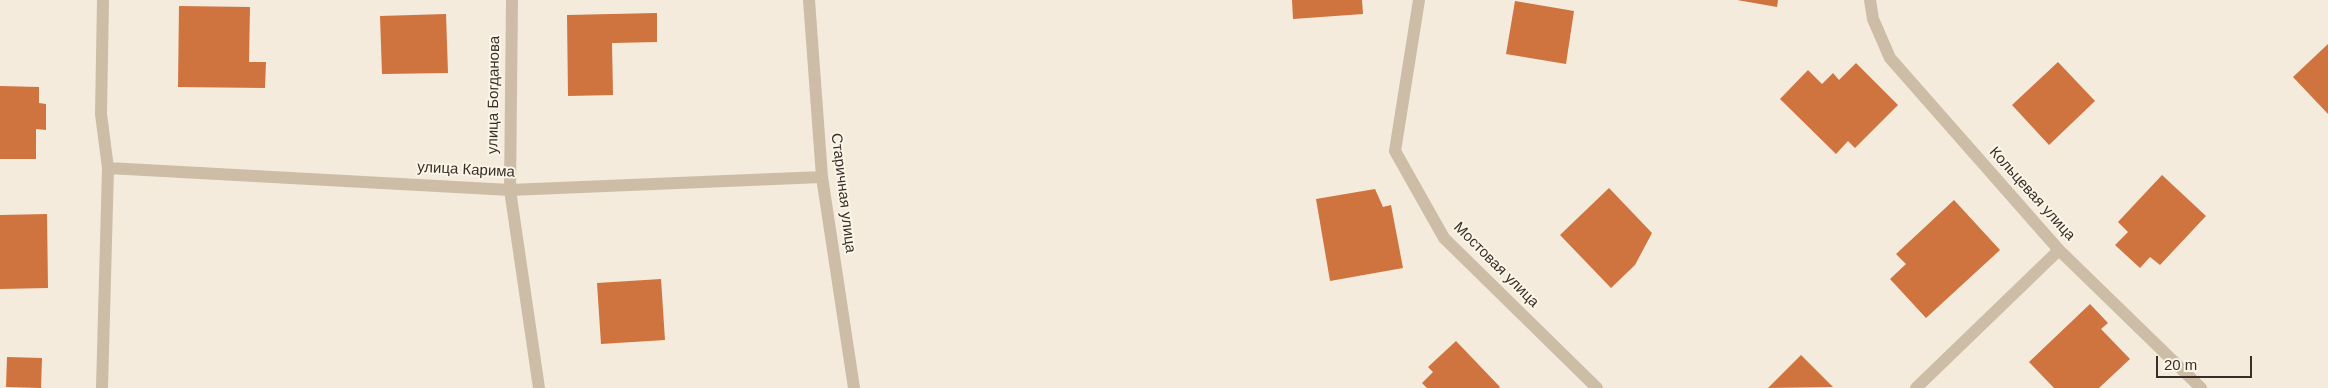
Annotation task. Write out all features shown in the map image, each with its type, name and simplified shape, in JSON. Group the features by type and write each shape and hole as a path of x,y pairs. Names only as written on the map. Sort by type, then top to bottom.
{"street":[{"path":"102,388 108,168 101,114 103,0"},
{"name":"улица Богданова","path":"512,0 510,190 539,388"},
{"name":"Старичная улица","path":"809,0 822,177 854,388"},
{"name":"Мостовая улица","path":"1419,0 1395,151 1444,238 1598,388"},
{"name":"Кольцевая улица","path":"1870,0 1873,19 1890,58 2059,250 2202,388"},
{"name":"улица Карима","path":"108,168 510,190 822,177"},
{"path":"1916,388 2059,250"}],"building":[{"path":"1292,0 1362,0 1363,14 1293,19"},
{"path":"1737,0 1778,0 1777,7"},
{"path":"1515,1 1574,11 1566,64 1506,54"},
{"path":"179,6 250,7 249,62 266,62 265,88 178,87"},
{"path":"657,13 657,42 612,43 613,95 568,96 567,15"},
{"path":"446,14 448,73 382,74 380,16"},
{"path":"2328,44 2328,114 2293,77"},
{"path":"2058,62 2095,101 2049,145 2012,105"},
{"path":"1856,63 1898,105 1855,148 1848,141 1836,154 1780,99 1808,70 1822,84 1833,73 1839,80"},
{"path":"0,86 39,87 39,103 46,104 46,130 36,129 36,159 0,159"},
{"path":"2162,175 2206,216 2160,265 2150,257 2140,268 2115,245 2128,232 2118,222"},
{"path":"1609,188 1652,233 1635,265 1611,288 1560,235"},
{"path":"1375,189 1383,207 1391,205 1403,268 1330,281 1316,199"},
{"path":"1954,200 2000,250 1926,318 1890,279 1906,264 1896,254"},
{"path":"47,214 48,288 0,289 0,215"},
{"path":"661,279 665,340 601,344 597,283"},
{"path":"2090,304 2108,323 2101,329 2130,359 2099,388 2054,388 2029,362"},
{"path":"1456,341 1499,388 1427,388 1422,383 1433,372 1428,367"},
{"path":"1801,355 1833,387 1768,388"},
{"path":"7,357 42,358 41,388 6,387"}]}
